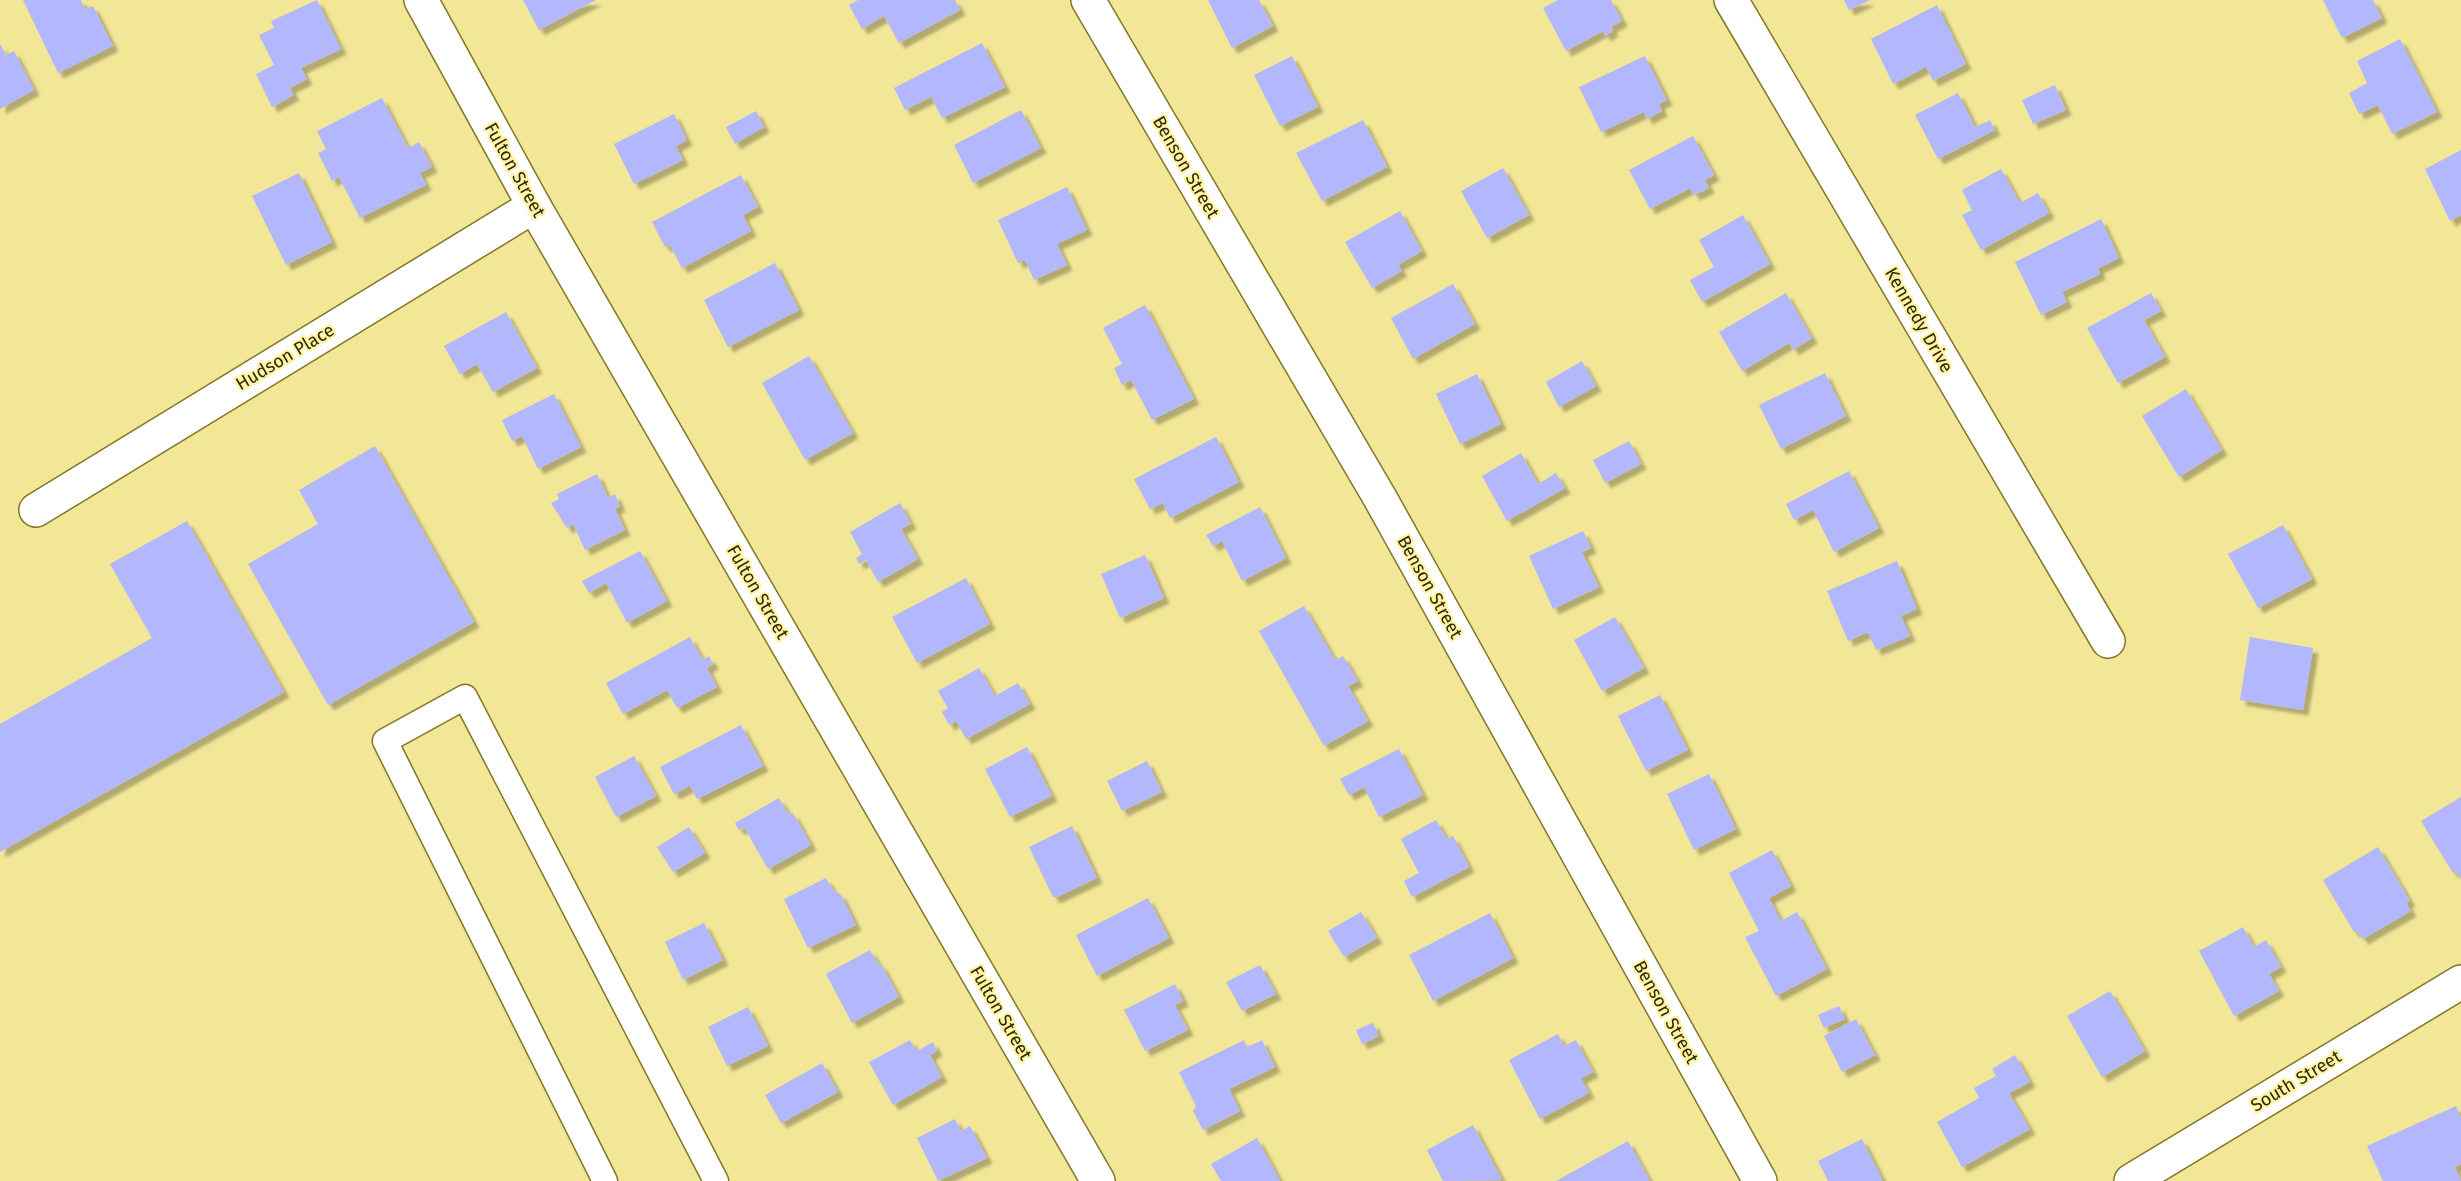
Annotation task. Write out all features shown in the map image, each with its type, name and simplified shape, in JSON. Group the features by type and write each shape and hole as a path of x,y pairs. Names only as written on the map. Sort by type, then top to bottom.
{"street":[{"name":"Fulton Street","path":"421,0 534,206 1098,1181"},
{"name":"Benson Street","path":"1088,0 1380,498 1760,1181"},
{"name":"Kennedy Drive","path":"1731,0 2108,641"},
{"name":"Hudson Place","path":"36,510 534,206"},
{"name":"South Street","path":"2131,1181 2461,982"}],"lane":[{"path":"605,1181 385,741 465,697 716,1181"}],"building":[{"path":"23,0 81,0 85,9 93,6 113,46 58,73"},
{"path":"317,0 341,49 301,68 307,79 290,88 294,95 272,107 256,74 274,65 259,35 274,28 271,21"},
{"path":"523,0 596,0 539,30"},
{"path":"858,0 955,0 960,10 899,43 884,16 862,29 849,5"},
{"path":"1208,0 1259,0 1273,26 1232,48"},
{"path":"1558,0 1611,0 1622,21 1611,27 1613,31 1605,36 1603,31 1566,51 1543,8"},
{"path":"1844,0 1870,0 1849,10"},
{"path":"2323,0 2373,0 2382,18 2342,38"},
{"path":"1937,5 1966,64 1933,81 1926,67 1893,84 1871,39"},
{"path":"2400,39 2437,112 2392,134 2378,105 2359,114 2349,93 2367,83 2357,61"},
{"path":"982,43 1005,87 942,118 931,97 905,110 894,88"},
{"path":"0,44 6,55 14,51 34,90 0,109"},
{"path":"1292,56 1318,107 1280,126 1254,75"},
{"path":"1645,56 1667,100 1659,104 1662,111 1647,119 1644,112 1601,132 1579,87"},
{"path":"2055,85 2066,110 2033,124 2022,100"},
{"path":"1958,93 1975,127 1990,120 1995,130 1938,159 1915,115"},
{"path":"382,98 408,148 419,142 432,167 420,173 426,185 360,218 339,177 332,181 318,153 326,149 317,131"},
{"path":"1021,110 1041,148 973,183 954,145"},
{"path":"756,111 764,127 735,144 726,127"},
{"path":"674,114 687,140 676,146 683,160 634,184 614,144"},
{"path":"1363,120 1387,167 1322,201 1296,153"},
{"path":"1693,136 1714,175 1705,180 1709,188 1694,195 1690,188 1650,209 1629,170"},
{"path":"2461,150 2461,215 2450,221 2425,169"},
{"path":"1503,168 1529,215 1487,238 1461,191"},
{"path":"2001,169 2020,203 2038,193 2049,213 1981,250 1962,215 1972,210 1962,190"},
{"path":"299,173 332,242 286,265 252,196"},
{"path":"741,175 758,207 743,215 751,231 682,268 670,245 665,247 652,222"},
{"path":"1067,187 1087,230 1057,244 1067,265 1034,280 1025,260 1018,263 998,220"},
{"path":"1400,211 1422,251 1398,265 1402,271 1372,288 1345,242"},
{"path":"1743,215 1770,264 1702,302 1690,280 1714,267 1699,240"},
{"path":"2101,219 2119,258 2098,268 2100,274 2062,292 2067,302 2041,315 2015,262"},
{"path":"775,263 799,310 728,347 704,300"},
{"path":"1453,284 1475,324 1413,359 1391,318"},
{"path":"1786,293 1812,338 1793,350 1789,343 1742,371 1719,332"},
{"path":"2151,293 2161,311 2144,320 2165,357 2118,383 2087,328"},
{"path":"1145,305 1194,399 1152,420 1131,380 1122,385 1114,368 1122,364 1103,328"},
{"path":"506,312 537,368 493,392 477,364 460,374 444,346"},
{"path":"809,356 853,433 805,460 762,383"},
{"path":"1582,361 1596,386 1559,407 1546,382"},
{"path":"1825,373 1846,416 1781,449 1759,405"},
{"path":"1477,374 1501,424 1460,444 1436,394"},
{"path":"2186,389 2222,450 2179,477 2142,416"},
{"path":"554,394 581,447 538,469 522,436 512,441 502,420"},
{"path":"1216,437 1239,482 1170,518 1163,503 1150,509 1134,479"},
{"path":"1629,441 1641,464 1605,483 1593,460"},
{"path":"375,446 474,622 328,705 248,564 318,524 299,490"},
{"path":"1521,453 1538,484 1556,473 1565,488 1507,521 1482,476"},
{"path":"1849,471 1879,528 1834,552 1813,510 1794,520 1786,504"},
{"path":"597,474 608,498 615,494 620,506 615,509 625,530 585,550 573,524 567,528 551,503 559,499 557,494"},
{"path":"900,503 911,524 901,529 918,559 878,582 866,560 859,564 856,558 862,554 850,532"},
{"path":"1260,507 1286,558 1242,581 1222,541 1213,546 1206,535"},
{"path":"187,521 284,692 0,852 0,724 152,638 110,564"},
{"path":"2283,525 2312,579 2258,608 2228,554"},
{"path":"1583,531 1591,548 1582,552 1599,587 1553,609 1529,556"},
{"path":"640,551 667,601 627,623 606,583 589,593 582,581"},
{"path":"1145,555 1164,598 1120,618 1101,574"},
{"path":"1897,561 1917,609 1901,616 1910,636 1876,650 1868,632 1848,641 1827,591"},
{"path":"966,578 990,624 917,663 892,617"},
{"path":"1304,606 1335,660 1343,656 1358,681 1348,686 1368,721 1324,746 1259,631"},
{"path":"1615,617 1644,668 1602,691 1574,640"},
{"path":"690,637 703,660 709,656 713,664 707,668 717,687 677,708 667,690 623,714 606,683"},
{"path":"2250,637 2313,648 2303,710 2240,700"},
{"path":"979,668 995,696 1018,683 1030,704 966,739 956,721 949,725 942,712 948,708 938,691"},
{"path":"1660,695 1688,750 1646,771 1618,716"},
{"path":"741,725 763,766 697,799 690,786 674,794 660,767"},
{"path":"1027,747 1052,796 1010,817 985,769"},
{"path":"1399,749 1423,795 1379,817 1364,787 1349,795 1340,779"},
{"path":"634,756 656,796 616,817 595,777"},
{"path":"1147,761 1162,792 1122,811 1107,781"},
{"path":"1709,774 1736,829 1694,850 1667,794"},
{"path":"2461,797 2461,879 2456,871 2453,873 2421,821"},
{"path":"779,798 789,815 793,813 811,845 768,869 744,827 739,830 735,823"},
{"path":"1436,820 1447,839 1453,836 1469,867 1412,897 1404,881 1419,873 1401,839"},
{"path":"1072,826 1097,878 1053,897 1029,847"},
{"path":"689,827 705,853 673,872 657,847"},
{"path":"2378,847 2410,901 2406,903 2411,911 2363,939 2357,931 2354,932 2323,880"},
{"path":"1772,850 1791,886 1769,898 1781,921 1797,912 1827,969 1776,996 1745,937 1759,931 1729,873"},
{"path":"826,878 833,890 841,895 856,925 808,948 784,899"},
{"path":"1148,898 1169,938 1097,976 1076,935"},
{"path":"1361,912 1377,938 1344,957 1328,931"},
{"path":"1490,913 1513,958 1433,1001 1409,955"},
{"path":"704,923 723,960 683,980 665,942"},
{"path":"2243,927 2254,947 2266,940 2281,967 2269,974 2279,991 2234,1016 2199,951"},
{"path":"870,950 879,965 881,964 899,997 852,1023 826,974"},
{"path":"1260,965 1276,994 1242,1011 1226,982"},
{"path":"1175,984 1183,1001 1175,1005 1188,1030 1145,1051 1124,1010"},
{"path":"2110,991 2145,1051 2102,1077 2067,1016"},
{"path":"1839,1006 1845,1019 1824,1028 1818,1015"},
{"path":"748,1007 768,1046 727,1066 708,1027"},
{"path":"1856,1019 1875,1055 1842,1072 1824,1036"},
{"path":"1373,1023 1379,1036 1362,1044 1356,1030"},
{"path":"1558,1034 1564,1046 1576,1040 1593,1072 1581,1078 1589,1093 1540,1119 1509,1060"},
{"path":"910,1040 917,1051 933,1042 937,1051 930,1055 942,1077 893,1105 869,1062"},
{"path":"1244,1040 1247,1047 1262,1040 1275,1067 1229,1089 1240,1111 1203,1130 1193,1111 1196,1106 1179,1072"},
{"path":"2015,1055 2030,1082 2009,1093 2030,1129 1962,1167 1937,1122 1979,1098 1974,1088 1996,1076 1992,1069"},
{"path":"822,1063 838,1092 781,1123 765,1095"},
{"path":"2456,1106 2461,1118 2461,1164 2455,1167 2461,1181 2383,1181 2367,1146"},
{"path":"955,1119 961,1131 970,1126 987,1158 938,1181 917,1138"},
{"path":"1473,1125 1502,1180 1443,1181 1427,1150"},
{"path":"1257,1138 1280,1181 1221,1181 1211,1164"},
{"path":"1862,1139 1883,1181 1828,1181 1818,1161"},
{"path":"1628,1141 1650,1181 1556,1181"}]}
